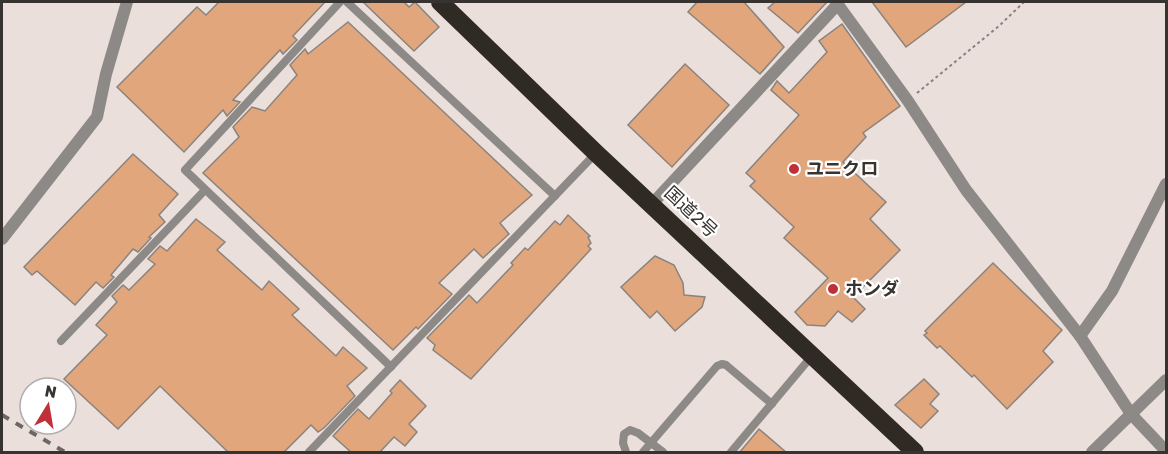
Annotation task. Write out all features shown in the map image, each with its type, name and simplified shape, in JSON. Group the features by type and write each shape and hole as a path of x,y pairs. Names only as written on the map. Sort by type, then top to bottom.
{"highway":[{"name":"国道2号","path":"440,2 596,153 915,453"}],"street":[{"path":"2,239 97,117 106,74 127,2"},
{"path":"652,204 837,3 908,101 966,190 1080,336 1131,414 1167,451"},
{"path":"1080,336 1112,291 1167,184"},
{"path":"1092,453 1167,380"}],"lane":[{"path":"339,2 185,170 391,367"},
{"path":"347,2 555,196"},
{"path":"309,453 596,153"},
{"path":"61,341 205,190"},
{"path":"731,453 812,356"},
{"path":"644,453 717,366 722,364 772,404"},
{"path":"626,453 623,443 624,434 630,430 638,432 663,453"}],"path":[{"path":"908,101 999,26 1024,2"}],"building":[{"path":"219,2 325,2 293,36 297,40 283,54 280,50 233,100 240,102 227,116 223,110 184,152 117,87 197,7 206,15"},
{"path":"363,2 404,2 409,7 415,2 439,27 414,51"},
{"path":"697,2 744,2 784,47 760,74 688,12"},
{"path":"775,2 827,2 798,33 768,8"},
{"path":"872,2 966,2 906,47"},
{"path":"348,22 532,195 500,223 509,234 483,258 474,249 439,283 452,294 418,329 416,327 393,350 203,173 239,137 233,127 252,107 265,111 297,75 290,65 305,49 308,54"},
{"path":"842,24 900,106 863,133 866,137 843,162 886,202 870,219 900,250 853,297 865,309 852,322 838,311 825,326 807,325 795,312 828,278 784,238 794,227 750,186 755,181 746,173 799,115 771,90 777,81 789,93 827,52 819,41"},
{"path":"685,64 729,105 672,167 628,125"},
{"path":"133,154 178,194 159,215 165,222 149,237 151,238 138,252 133,249 111,275 114,277 103,288 96,282 75,305 37,271 32,275 24,267"},
{"path":"568,215 590,236 588,237 591,243 588,246 591,249 471,379 433,350 435,345 427,338 469,295 477,303 513,265 511,263 525,248 528,250 555,221 560,225"},
{"path":"196,219 225,242 217,250 262,290 269,281 299,309 292,315 336,356 343,347 367,368 347,386 355,396 324,428 318,432 311,425 283,453 229,453 160,386 118,429 78,392 78,376 67,376 107,335 96,325 117,302 112,296 123,285 129,290 155,264 148,259 160,246 167,251"},
{"path":"655,256 674,265 683,283 684,295 705,297 702,307 675,331 657,311 650,318 621,287"},
{"path":"993,263 1062,330 1043,351 1053,362 1007,409 974,375 972,377 940,346 937,348 924,335 927,333 925,331"},
{"path":"924,379 939,394 930,404 938,411 921,428 895,405"},
{"path":"400,380 426,406 409,424 417,432 405,446 394,437 379,453 352,453 333,436 358,409 369,419 392,393 390,391"},
{"path":"759,429 787,453 739,453"}],"railway":[{"path":"2,415 65,452"}],"place":[{"name":"ユニクロ","path":"794,169"},
{"name":"ホンダ","path":"833,289"}]}
